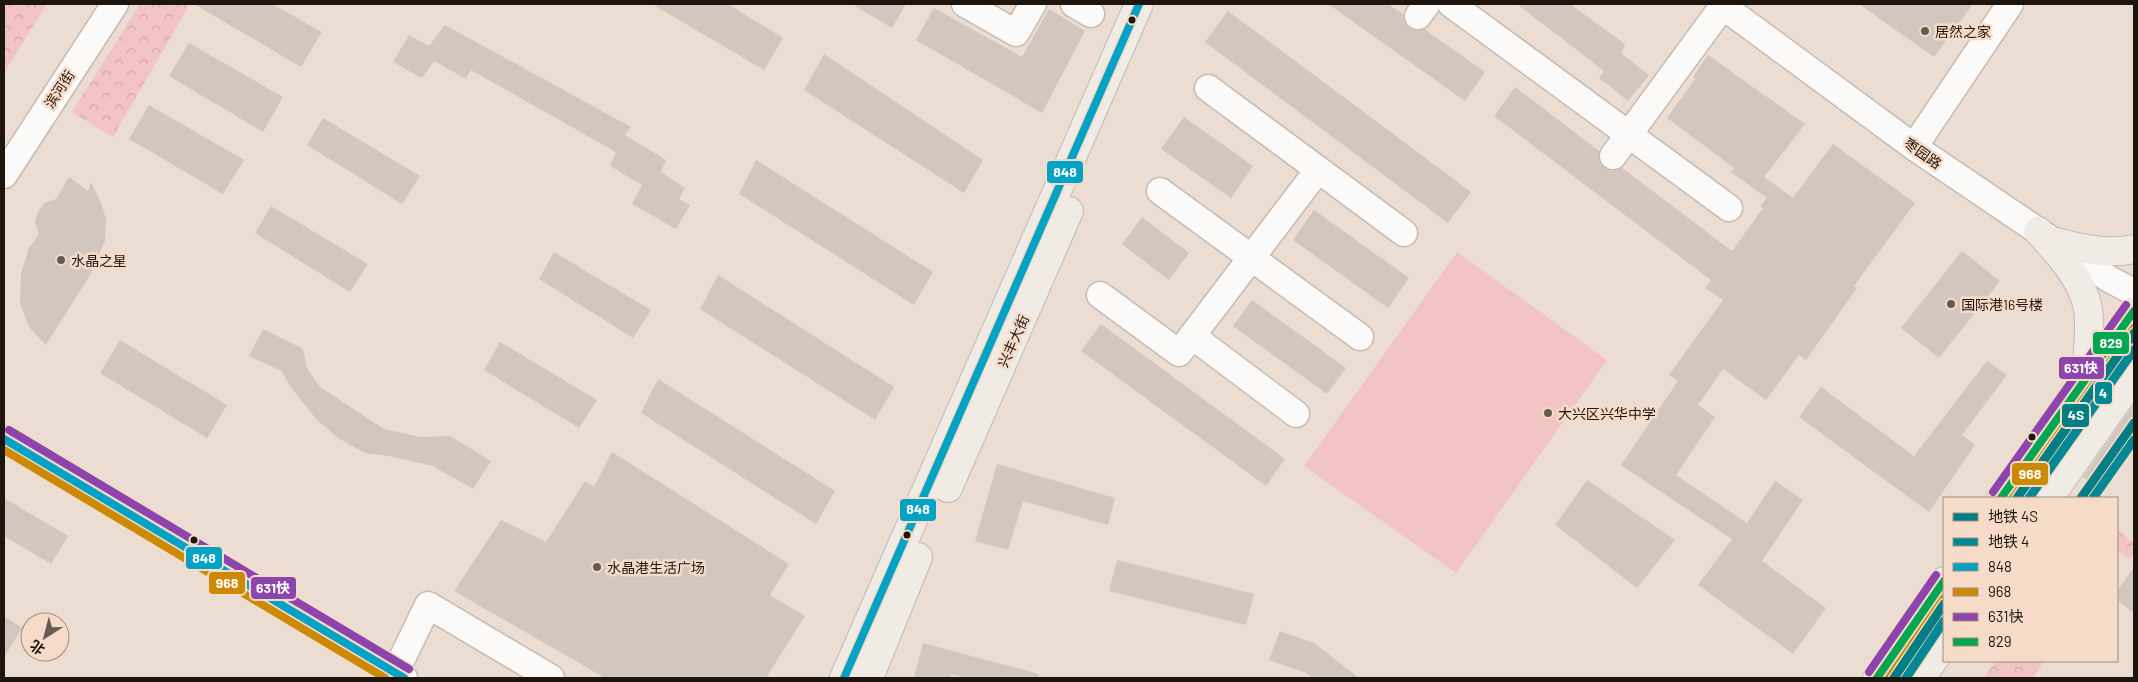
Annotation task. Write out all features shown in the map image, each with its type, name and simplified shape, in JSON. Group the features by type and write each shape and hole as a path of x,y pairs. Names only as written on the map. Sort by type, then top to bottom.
{"main road":[{"name":"兴丰大街","path":"844,678 1139,4"},
{"name":"兴丰大街","path":"869,678 904,590 1157,4"},
{"path":"2045,236 2084,249 2118,252 2134,249"},
{"path":"2045,236 2063,259 2081,288 2088,310 2087,375"},
{"path":"2002,497 2134,311"},
{"path":"2050,497 2125,398 2134,377"},
{"path":"1877,678 1943,582"},
{"path":"1921,678 1943,647"}],"street":[{"name":"滨河街","path":"4,175 115,4"},
{"path":"965,4 1016,33 1033,4"},
{"path":"1451,4 1729,208"},
{"path":"1914,147 2010,4"},
{"path":"1613,156 1722,5"},
{"name":"枣园路","path":"1722,5 1914,147 2045,236 2134,292"},
{"path":"1208,88 1404,233"},
{"path":"1100,295 1179,353 1318,170"},
{"path":"1160,191 1360,337"},
{"path":"1192,336 1296,414"},
{"path":"4,439 400,676 428,605 551,678"}],"green space":[{"path":"4,4 47,4 4,73"},
{"path":"140,4 190,4 113,137 72,112"},
{"path":"1457,252 1607,360 1456,573 1304,466"},
{"path":"2118,531 2134,543 2134,552 2129,559 2118,551"},
{"path":"1995,662 2043,662 2033,678 1983,678"}],"building":[{"path":"194,4 272,4 322,32 301,67"},
{"path":"652,4 728,4 783,38 764,70"},
{"path":"852,4 906,4 892,28"},
{"path":"1328,4 1388,4 1403,14 1404,22 1409,28 1417,31 1424,29 1485,72 1465,101"},
{"path":"1517,4 1570,4 1625,44 1622,54 1649,75 1628,101 1599,78 1604,71"},
{"name":"居然之家","path":"1859,4 1973,4 1934,57"},
{"path":"934,8 1022,57 1049,9 1085,31 1042,113 916,40"},
{"path":"1228,11 1471,192 1448,223 1205,42"},
{"path":"445,25 631,127 625,135 666,160 661,172 685,188 679,199 690,205 676,229 632,204 642,185 610,166 616,152 471,70 466,79 434,61 422,78 393,62 409,35 429,46"},
{"path":"189,43 283,97 263,132 169,76"},
{"path":"824,54 983,160 964,193 804,90"},
{"path":"1708,55 1805,124 1764,177 1793,198 1833,144 1915,203 1854,286 1857,288 1806,360 1799,355 1766,400 1723,369 1698,405 1715,417 1676,475 1747,523 1775,481 1803,500 1762,561 1826,608 1793,654 1698,585 1732,539 1621,465 1678,381 1669,375 1723,300 1705,288 1711,280 1494,116 1515,87 1599,151 1599,162 1604,168 1612,171 1622,168 1732,251 1763,208 1760,206 1767,198 1731,172 1734,168 1667,118 1695,79 1693,77"},
{"path":"149,105 244,160 223,194 129,139"},
{"path":"1184,117 1253,166 1231,198 1161,149"},
{"path":"323,118 420,176 402,204 307,145"},
{"path":"756,160 933,272 914,305 739,194"},
{"name":"水晶之星","path":"69,177 88,191 91,182 106,219 105,241 92,272 46,345 29,327 20,304 21,273 29,248 39,234 35,222 38,212 44,203 56,199"},
{"path":"271,206 368,264 350,292 255,233"},
{"path":"1314,210 1409,278 1388,308 1293,240"},
{"path":"1142,217 1189,253 1169,280 1122,244"},
{"name":"国际港16号楼","path":"1962,251 2000,281 1939,358 1901,328"},
{"path":"554,252 651,310 633,338 539,279"},
{"path":"718,275 894,387 875,420 700,309"},
{"path":"1252,300 1346,368 1327,394 1233,326"},
{"path":"1101,324 1285,459 1266,486 1081,351"},
{"path":"263,329 303,349 307,368 320,387 384,429 420,437 450,436 491,461 473,489 433,466 389,456 365,453 338,438 317,420 289,385 282,371 249,356"},
{"path":"2134,338 2134,362 2127,363 2121,368 2058,459 2051,454"},
{"path":"120,340 227,405 207,438 100,373"},
{"path":"500,342 597,400 579,428 484,370"},
{"path":"1987,361 2007,375 1962,435 1975,445 1929,512 1799,417 1821,387 1914,456"},
{"path":"658,379 835,491 816,524 641,413"},
{"path":"2134,404 2134,432 2096,486 2083,477"},
{"name":"水晶港生活广场","path":"612,452 789,564 770,595 805,616 766,678 605,678 454,591 501,520 546,542 585,481 594,487"},
{"path":"997,464 1115,498 1108,525 1023,501 1008,550 975,541"},
{"path":"1587,480 1675,540 1637,588 1555,525"},
{"path":"4,498 68,536 51,564 4,536"},
{"path":"1117,560 1254,594 1246,625 1109,591"},
{"path":"2134,567 2134,613 2118,601 2118,590"},
{"path":"4,616 20,627 20,631 4,657"},
{"path":"1280,631 1314,643 1359,678 1312,678 1306,673 1269,660"},
{"path":"923,643 1039,674 1038,678 966,678 951,674 950,678 914,678"}],"metro line":[{"name":"4S","path":"2018,497 2134,333"},
{"name":"4","path":"2030,497 2134,350"},
{"name":"4S","path":"2082,497 2134,423"},
{"name":"4","path":"2094,497 2134,440"},
{"name":"4S","path":"1894,678 1943,605"},
{"name":"4","path":"1906,678 1943,622"}],"transit line":[{"name":"848","path":"844,678 1139,4"},
{"name":"631快","path":"1993,492 2126,305"},
{"name":"829","path":"2002,497 2134,311"},
{"name":"968","path":"2014,497 2134,328"},
{"name":"631快","path":"9,430 409,669"},
{"name":"848","path":"4,439 404,678"},
{"name":"968","path":"4,450 385,678"},
{"name":"631快","path":"1869,672 1936,575"},
{"name":"829","path":"1877,678 1943,582"},
{"name":"968","path":"1889,678 1943,599"}],"place":[{"name":"居然之家","path":"1925,31"},
{"name":"水晶之星","path":"61,260"},
{"name":"国际港16号楼","path":"1951,304"},
{"name":"大兴区兴华中学","path":"1548,413"},
{"name":"水晶港生活广场","path":"597,567"}]}
